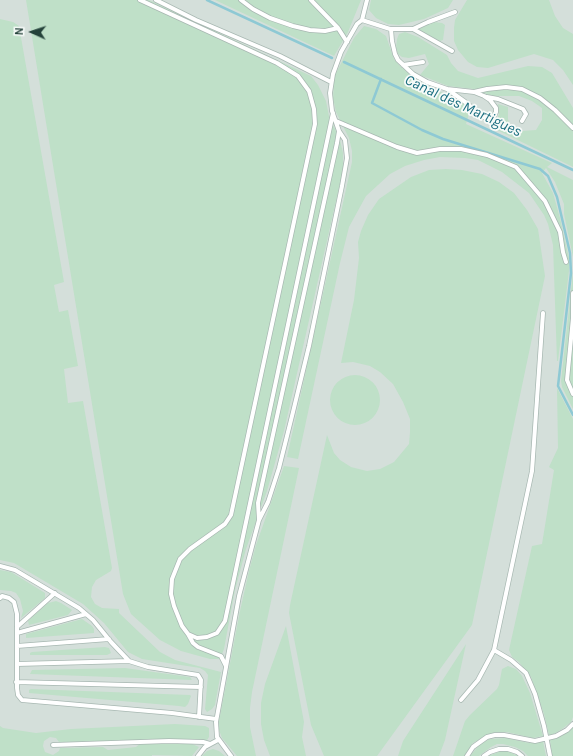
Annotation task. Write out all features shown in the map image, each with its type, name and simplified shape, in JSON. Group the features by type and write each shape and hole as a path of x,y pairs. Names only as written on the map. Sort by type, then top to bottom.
{"lane":[{"path":"140,0 277,63 298,76 308,91 314,108 314,124 231,515 225,524 190,549 180,559 172,579 171,594 182,626 193,643 198,647 221,656 226,666"},
{"path":"156,0 196,20 280,56 332,82"},
{"path":"241,0 253,9 270,18 293,26 310,30 325,31 338,28"},
{"path":"311,0 338,28 347,42"},
{"path":"231,756 218,740 216,719 239,596 259,520 268,502 279,468 309,346 342,186 347,158 345,140 339,130 333,113 330,93 333,74 341,52 357,24 362,20 367,0"},
{"path":"362,20 391,29 413,29 455,12"},
{"path":"391,29 395,54 398,60 413,74 427,82 447,89 474,92 485,97 490,100 496,108 494,116 487,118 480,116 468,104 447,89"},
{"path":"413,29 452,51"},
{"path":"403,65 423,62"},
{"path":"474,92 506,87 522,89 540,98 573,128"},
{"path":"485,97 498,99 523,109 526,114 522,121"},
{"path":"188,634 197,638 207,637 216,633 224,621 333,113"},
{"path":"336,121 397,147 417,153 440,149 461,149 487,155 516,167 545,201 560,232 566,262"},
{"path":"259,520 258,503 339,130"},
{"path":"573,294 567,380 573,394"},
{"path":"461,700 478,680 494,650 532,471 543,312"},
{"path":"0,566 15,570 56,593 86,614 129,661"},
{"path":"17,627 56,593"},
{"path":"0,598 2,596 9,598 14,602 17,614 16,682 18,695 22,700 199,716 216,719"},
{"path":"17,633 86,614"},
{"path":"17,646 109,639"},
{"path":"494,650 512,660 526,673 535,694 550,756"},
{"path":"17,664 129,661 148,667 198,675 201,680 199,716"},
{"path":"16,682 200,687"},
{"path":"467,756 473,746 487,737 504,734 535,741 556,736 567,730 573,724"},
{"path":"198,756 205,747 218,740"},
{"path":"53,745 169,741 203,742 210,744"},
{"path":"484,756 499,749 508,749 517,752 522,756"}],"shaded area":[{"path":"0,0 573,0 573,756 0,756"}],"green space":[{"path":"26,0 149,0 311,76 318,85 326,101 329,116 340,140 343,153 343,170 284,431 267,491 246,549 235,590 224,649 220,659 210,659 181,651 160,640 131,614 123,594"},
{"path":"215,0 361,0 348,32 334,56"},
{"path":"371,0 453,0 448,8 424,19 399,25 388,24 376,18 369,10"},
{"path":"467,0 549,0 555,16 563,28 573,34 573,85 563,70 553,60 534,54 488,68 477,67 468,62 458,50 454,41 455,20"},
{"path":"0,19 13,22 19,26 64,282 54,285 59,312 68,310 78,366 64,369 68,403 83,401 112,568 111,571 96,580 92,587 91,597 95,604 102,608 119,609 119,613 160,652 175,660 221,672 215,705 207,712 205,709 208,675 205,671 200,668 142,659 128,652 104,623 83,604 14,563 0,560"},
{"path":"434,22 445,25 443,40 440,41 420,31 419,29"},
{"path":"364,26 376,29 386,36 394,59 417,81 462,102 470,110 466,124 552,163 547,167 573,180 573,257 564,214 564,204 555,182 546,168 542,173 553,193 569,258 569,271 558,361 553,245 548,224 544,215 529,193 502,172 478,160 440,157 405,166 390,174 366,196 349,227 298,459 287,457 352,162 352,151 349,138 336,112 333,98 335,75 354,38"},
{"path":"405,32 418,37 447,55 451,63 458,71 478,78 528,66 542,67 552,73 573,108 573,167 491,127 491,125 496,122 499,114 498,104 508,107 508,119 510,126 522,131 536,130 542,120 542,108 532,101 519,96 492,96 474,89 448,86 420,75 429,64 425,54 409,58 402,57 398,54 396,48 397,39 399,34"},
{"path":"429,170 462,170 482,174 499,182 514,193 527,210 538,229 545,276 472,625 377,756 324,756 311,725 289,613 327,435 334,453 340,460 351,467 367,471 380,469 394,462 409,444 410,432 410,419 393,384 380,372 370,366 353,362 341,363 354,300 359,258 358,242 368,215 379,199 411,177"},
{"path":"573,272 573,409 562,387 561,381"},
{"path":"355,375 364,377 375,386 380,400 378,409 369,420 355,425 346,423 335,414 330,400 332,391 341,380"},
{"path":"557,388 573,419 573,717 571,722 562,729 552,735 549,735 544,714 531,677 519,662 512,657 509,650 532,546 542,544 554,470 549,467 558,448"},
{"path":"284,466 299,468 252,692 250,727 256,756 237,756 222,738 219,730 219,721 249,571 256,545"},
{"path":"0,570 11,572 45,593 45,598 21,618 23,611 20,599 16,593 0,590"},
{"path":"56,601 72,610 68,615 29,625 28,621 48,603"},
{"path":"82,619 92,626 94,633 26,638 26,634"},
{"path":"286,626 304,722 302,737 306,756 270,756 264,740 261,724 261,703 265,684"},
{"path":"466,644 445,740 439,756 398,756 403,741"},
{"path":"105,647 109,648 111,653 107,655 30,655 32,652"},
{"path":"508,666 516,669 522,676 530,693 543,736 533,738 507,732 489,734 473,743 464,756 453,756 465,721 497,689 502,669"},
{"path":"125,668 190,677 192,680 30,674 32,670"},
{"path":"29,690 191,696 185,707 29,693"},
{"path":"175,724 205,726 209,728 209,737 207,740 59,742 56,738 50,737 44,741 43,746 45,752 53,755 59,751 60,748 103,747 108,750 136,747 141,743 190,743 199,747 192,756 0,756 0,726 3,728 36,733 71,729"},
{"path":"573,727 573,756 552,756 550,740 562,736"},
{"path":"506,738 529,743 543,741 546,756 528,756 523,751 515,747 497,744 479,756 470,756 480,744 490,739"},
{"path":"213,749 219,751 225,756 202,756 207,751"},
{"path":"501,751 508,751 518,756 488,756"}],"waterway":[{"name":"Canal des Martigues","path":"207,0 332,58"},
{"name":"Canal des Martigues","path":"344,62 573,170"},
{"path":"381,79 372,103 422,130 443,139 540,169 548,176 557,197 570,253 571,273 558,386 573,415"}]}
